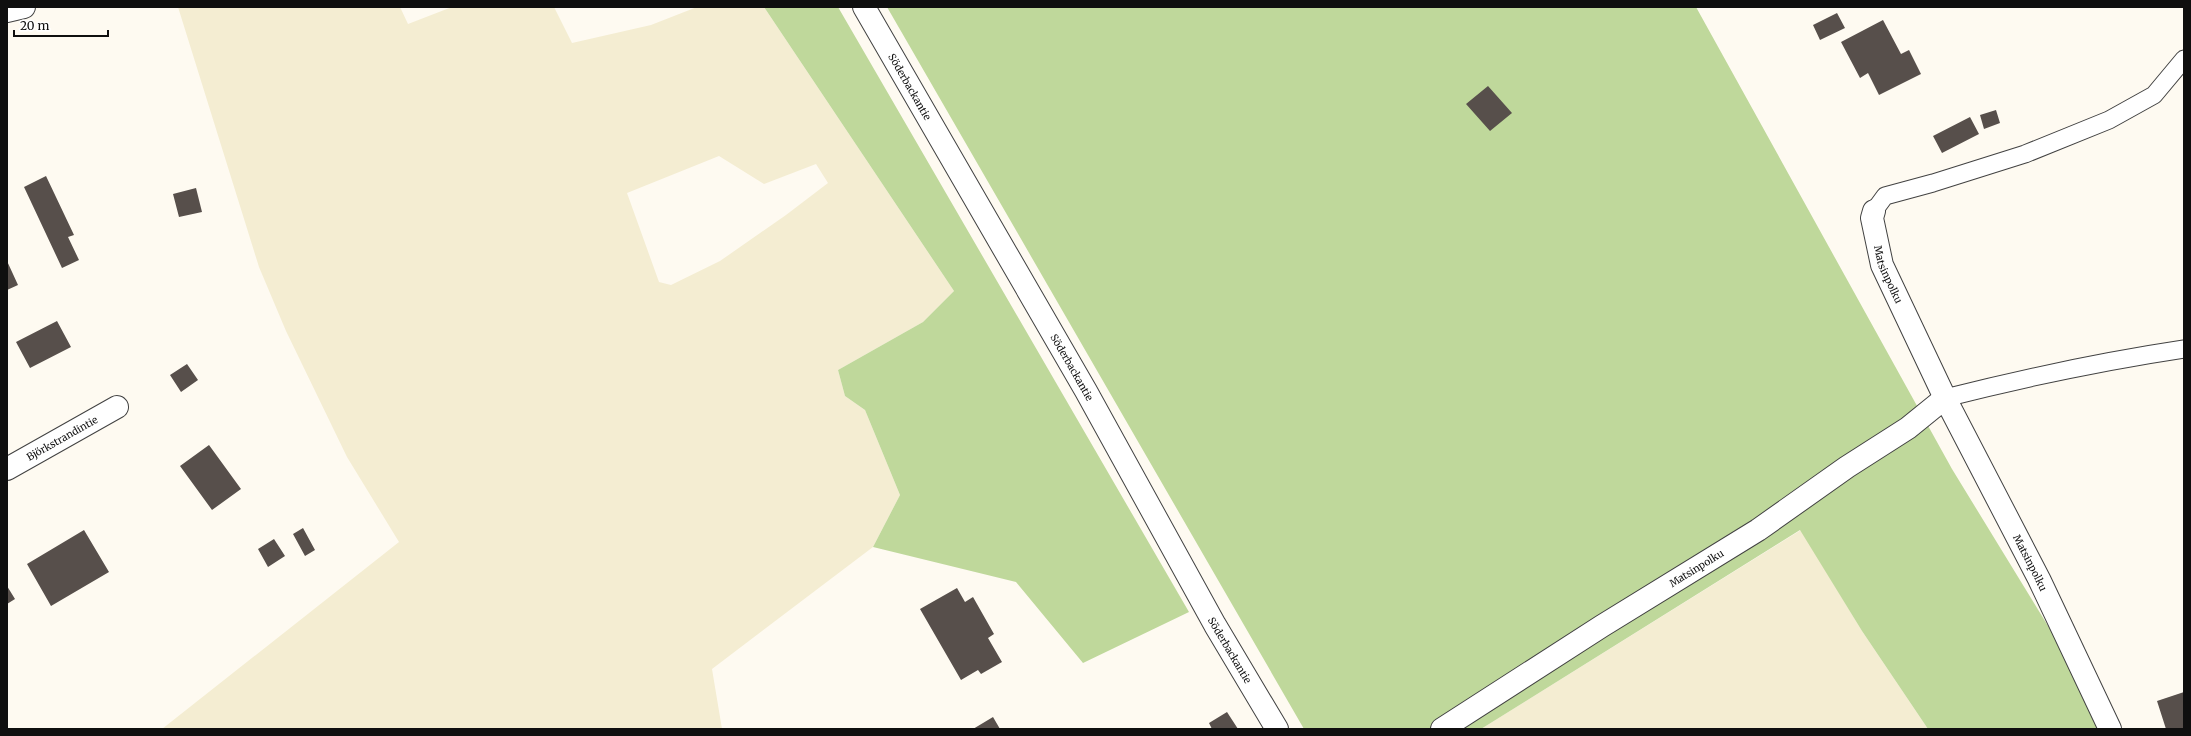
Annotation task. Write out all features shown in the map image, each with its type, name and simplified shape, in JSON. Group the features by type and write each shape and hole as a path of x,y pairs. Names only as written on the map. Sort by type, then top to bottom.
{"street":[{"path":"7,11 24,7"},
{"name":"Söderbackantie","path":"864,7 1086,391 1215,625 1277,729"},
{"name":"Matsinpolku","path":"1874,211 1872,218 1882,265 1945,398 2039,579 2110,729"},
{"name":"Matsinpolku","path":"1442,729 1602,626 1758,530 1847,467 1908,428 1945,398"},
{"name":"Björkstrandintie","path":"7,469 117,407"}],"lane":[{"path":"1874,211 1885,196 1933,183 2025,154 2109,120 2154,96 2184,59"},
{"path":"1945,398 1995,385 2063,371 2184,349"}],"shaded area":[{"path":"178,7 400,7 408,24 452,7 554,7 572,43 651,25 697,7 764,7 954,291 923,322 838,370 845,396 865,410 900,495 873,547 712,669 722,729 162,729 399,542 347,457 286,331 259,267","holes":["719,156 764,184 816,164 828,183 786,215 720,261 671,285 659,282 627,193"]},
{"path":"1801,530 1862,631 1928,729 1481,729"}],"green space":[{"path":"764,7 838,7 1189,612 1083,663 1016,582 873,547 900,495 865,410 845,396 838,370 923,322 954,291"},
{"path":"887,7 1696,7 1952,469 2111,729 1928,729 1862,631 1800,530 1481,729 1304,729"}],"building":[{"path":"1837,13 1845,28 1820,40 1813,25"},
{"path":"1883,20 1901,54 1909,50 1921,74 1879,95 1868,73 1860,78 1841,42"},
{"path":"1488,86 1512,113 1490,131 1466,104"},
{"path":"1996,110 2000,123 1984,129 1980,115"},
{"path":"1970,117 1979,134 1942,153 1933,136"},
{"path":"46,176 74,235 68,237 79,260 62,268 24,187"},
{"path":"196,188 202,212 179,217 173,194"},
{"path":"7,261 18,285 7,290"},
{"path":"57,321 71,347 30,368 16,342"},
{"path":"187,364 198,380 181,392 170,375"},
{"path":"209,445 241,489 212,510 180,466"},
{"path":"303,528 315,550 305,556 293,534"},
{"path":"84,530 109,572 51,606 27,564"},
{"path":"274,539 285,556 268,567 258,549"},
{"path":"7,586 15,599 7,604"},
{"path":"957,588 965,602 973,597 994,634 988,638 1002,662 981,674 978,670 961,680 920,609"},
{"path":"2184,692 2184,729 2166,729 2157,701"},
{"path":"1227,712 1238,729 1212,729 1209,723"},
{"path":"993,717 1000,729 973,729"}]}
